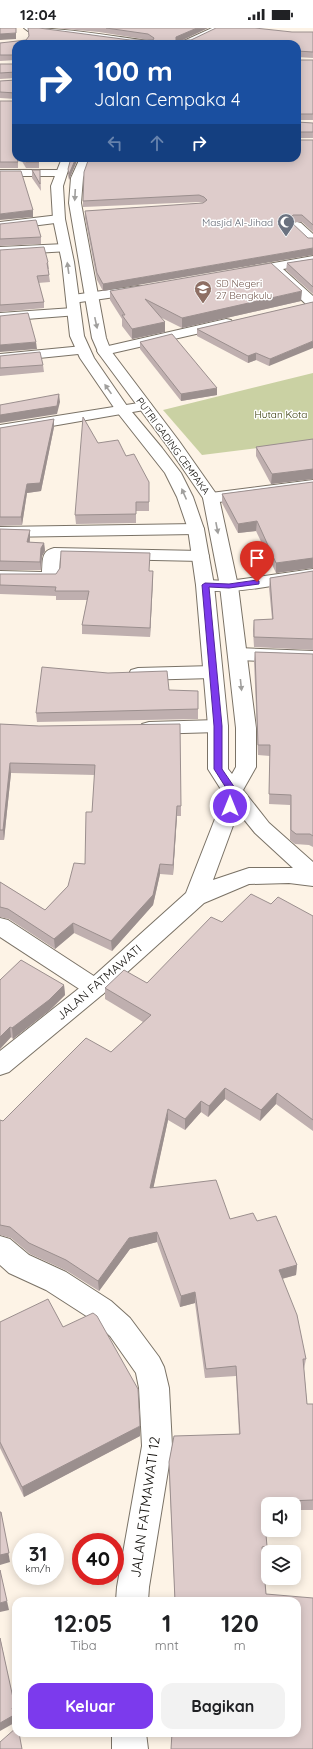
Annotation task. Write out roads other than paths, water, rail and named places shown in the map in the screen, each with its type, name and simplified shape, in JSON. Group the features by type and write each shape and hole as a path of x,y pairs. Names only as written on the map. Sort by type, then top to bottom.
{"street":[{"path":"182,40 204,28"},
{"path":"184,40 220,28"},
{"path":"24,30 51,29 122,40"},
{"name":"PUTRI GADING CEMPAKA","path":"65,162 57,186 59,219 65,248 78,336 87,358 122,409 173,473 185,497 196,529 202,556 218,726 218,769 232,791 255,820 313,874"},
{"name":"PUTRI GADING CEMPAKA","path":"83,162 77,178 75,203 81,213 82,251 99,338 104,351 174,444 212,498 229,586 246,728 246,767 232,791 230,806 196,896"},
{"path":"0,173 61,173"},
{"path":"0,226 59,219"},
{"path":"297,226 313,240"},
{"path":"0,251 65,248"},
{"path":"236,273 313,260"},
{"path":"274,267 313,304"},
{"path":"0,317 73,306 92,298 152,287"},
{"path":"298,308 313,304"},
{"path":"104,351 236,321"},
{"path":"0,358 83,350"},
{"path":"0,430 145,406"},
{"path":"212,498 313,485"},
{"path":"0,532 196,529"},
{"path":"0,576 50,577 52,554 54,553 202,556"},
{"path":"205,585 229,586 313,574"},
{"path":"238,654 313,657"},
{"path":"123,674 213,672"},
{"path":"130,728 218,726"},
{"path":"196,896 248,876 283,874 313,878"},
{"name":"JALAN FATMAWATI","path":"0,1065 95,988 196,896"},
{"path":"0,926 95,988"},
{"name":"JALAN FATMAWATI 12","path":"0,1248 19,1264 56,1281 101,1310 120,1328 149,1367 154,1388 157,1446 132,1597"},
{"path":"129,1737 130,1749"}],"place":[{"name":"Masjid Al-Jihad","path":"286,237"},
{"name":"SD Negeri 27 Bengkulu","path":"203,304"}],"park label":[{"name":"Hutan Kota","path":"281,414"}]}
